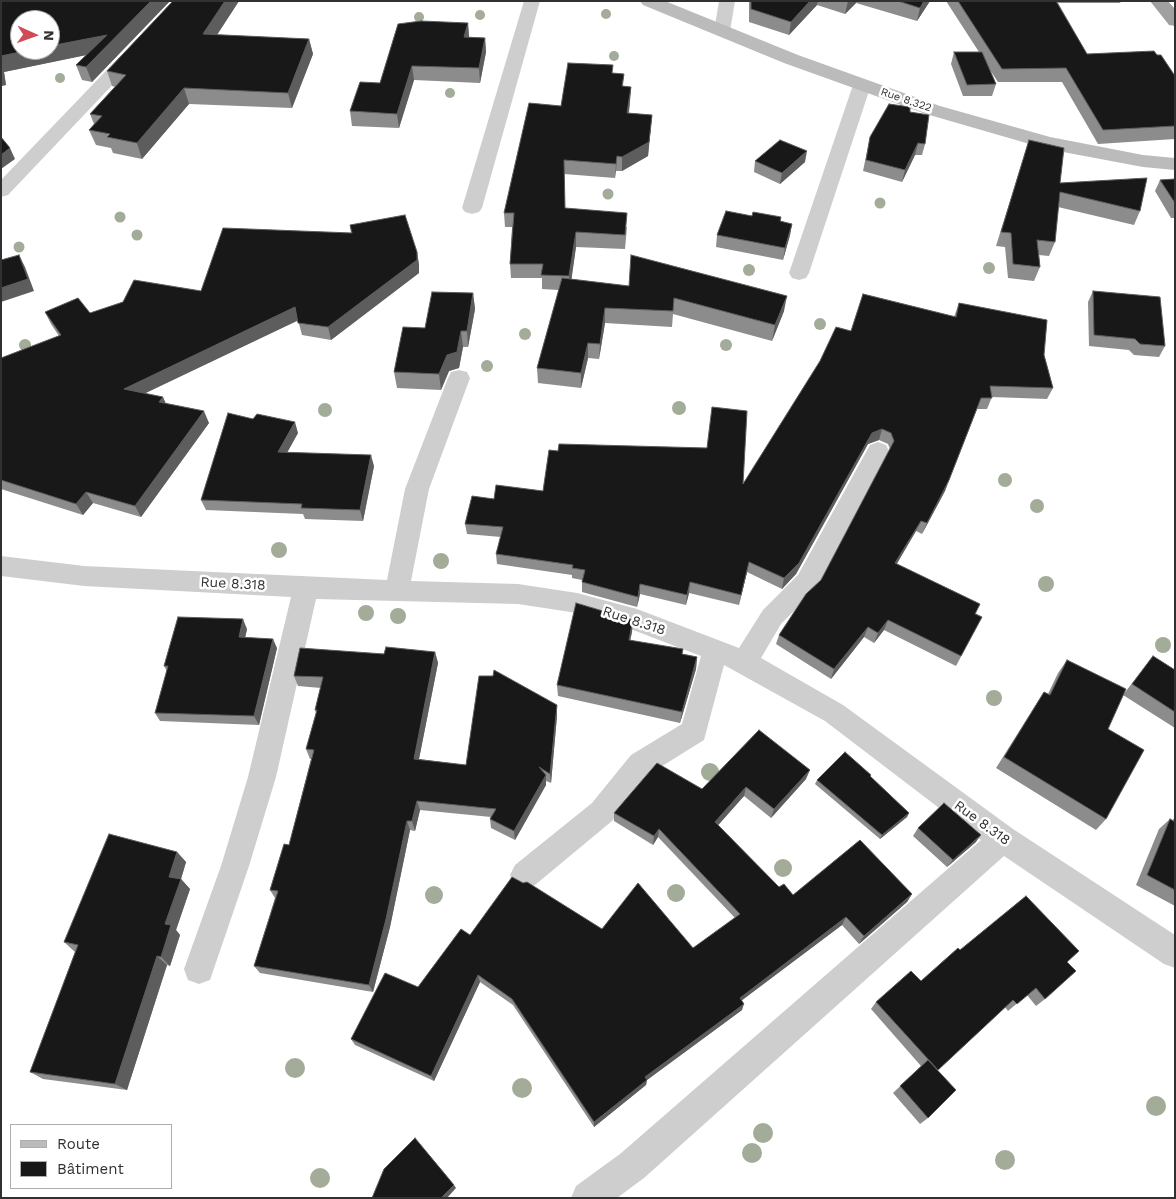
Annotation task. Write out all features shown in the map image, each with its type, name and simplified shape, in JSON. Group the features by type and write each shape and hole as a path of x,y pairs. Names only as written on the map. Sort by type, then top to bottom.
{"highway":[{"path":"1159,1 1175,21"}],"main road":[{"name":"Rue 8.322","path":"648,1 862,85 933,110 1047,143 1143,161 1175,164"}],"street":[{"path":"472,208 532,1"},
{"path":"722,31 727,1"},
{"path":"1,191 142,43"},
{"path":"799,274 862,85"},
{"path":"397,590 417,489 459,378"},
{"path":"745,662 772,617 807,582 878,451"},
{"name":"Rue 8.318","path":"1,566 84,576 306,588 518,594 577,603 637,620 745,662 834,714 1002,839 1175,953"},
{"path":"199,969 235,866 262,777 306,588"},
{"path":"525,875 602,812 641,764 694,731 715,650"},
{"path":"588,1198 632,1166 1002,839"}],"building":[{"path":"1,1 151,1 86,67 76,65 107,35 60,44 60,10 10,10 10,54 1,56"},
{"path":"173,1 225,1 203,34 309,39 288,93 184,88 137,143 107,137 110,134 89,130 102,116 90,114 126,75 107,71"},
{"path":"751,1 810,1 791,22 751,9"},
{"path":"898,1 924,1 920,8"},
{"path":"958,1 1056,1 1087,54 1154,51 1157,55 1161,55 1175,76 1175,126 1103,130 1066,68 1002,69"},
{"path":"421,21 468,23 464,37 485,38 479,68 412,66 397,114 350,111 360,82 380,83 398,24"},
{"path":"954,52 982,52 996,84 967,85"},
{"path":"568,63 613,65 612,73 624,74 622,86 631,87 627,113 652,115 649,142 622,157 617,156 616,164 564,160 565,208 627,213 625,235 576,232 569,276 541,275 543,264 510,264 514,213 504,213 529,103 561,106"},
{"path":"889,104 910,107 910,112 929,115 925,144 918,143 905,170 866,160 870,137"},
{"path":"1,137 10,148 1,155"},
{"path":"780,140 807,151 782,173 755,161"},
{"path":"1029,140 1064,148 1060,183 1147,178 1140,211 1060,192 1055,242 1037,240 1040,267 1013,264 1011,233 1001,232"},
{"path":"1175,179 1175,203 1160,180"},
{"path":"726,211 752,216 753,212 781,217 780,221 792,224 785,248 717,235"},
{"path":"405,215 417,252 417,260 328,327 298,323 295,307 124,389 163,397 159,402 204,411 135,506 86,492 76,504 1,480 1,358 61,335 45,312 78,298 90,313 123,302 134,280 201,291 223,228 352,233 350,225"},
{"path":"19,255 28,279 1,288 1,260"},
{"path":"631,255 787,296 775,325 674,298 673,311 605,308 600,344 588,343 581,373 537,368 562,278 629,286"},
{"path":"1093,291 1160,297 1165,346 1140,344 1135,339 1094,335"},
{"path":"432,292 473,293 467,331 461,331 457,352 447,355 439,374 394,372 403,327 425,328"},
{"path":"863,294 956,317 959,303 1047,320 1044,355 1053,388 990,386 992,398 981,398 949,480 927,523 921,521 895,563 980,604 975,614 982,617 961,656 888,620 878,633 868,627 834,669 779,635 806,594 821,580 894,441 891,433 882,429 872,433 799,563 784,578 749,562 741,595 690,582 687,595 640,584 638,597 582,582 585,570 572,568 573,565 496,554 503,527 465,524 472,496 494,499 496,485 543,491 549,450 558,451 559,444 707,448 712,407 747,411 743,484 820,361 836,327 851,331"},
{"path":"228,413 253,419 257,414 295,422 278,452 371,455 360,510 301,508 302,504 201,500"},
{"path":"576,603 633,620 629,640 683,649 682,654 697,657 682,712 557,685"},
{"path":"178,617 243,619 239,637 273,639 254,716 155,713 168,666 164,666"},
{"path":"386,647 435,652 414,759 466,765 479,676 493,676 494,670 557,705 550,774 539,767 546,775 514,831 490,819 496,809 417,801 412,821 407,821 386,919 369,985 254,966 278,891 270,890 284,844 289,845 314,750 306,749 317,710 315,710 323,677 294,676 300,648 384,654"},
{"path":"1153,656 1175,670 1175,712 1132,684"},
{"path":"1067,660 1126,689 1108,729 1144,750 1106,819 1004,757 1044,692 1050,695"},
{"path":"759,730 810,770 774,809 746,787 715,822 779,887 784,884 793,895 860,840 912,894 864,936 846,917 740,998 744,1004 645,1077 647,1080 594,1122 512,999 478,975 431,1076 351,1039 385,973 418,987 461,929 470,935 512,877 523,883 527,882 602,929 638,883 693,948 740,914 659,829 654,836 614,813 657,763 702,789"},
{"path":"845,752 909,813 882,835 817,780"},
{"path":"944,803 981,835 953,860 918,828"},
{"path":"1170,819 1175,822 1175,890 1147,875"},
{"path":"109,834 177,852 169,877 181,879 165,924 171,925 161,957 157,956 115,1084 30,1072 78,945 64,942"},
{"path":"1026,896 1079,951 1067,962 1076,971 1045,999 1036,988 1017,1004 1013,1000 938,1070 876,1002 911,971 921,981 958,948 960,950"},
{"path":"928,1060 956,1090 928,1118 900,1086"},
{"path":"415,1138 454,1185 441,1198 372,1198 384,1169"}]}
